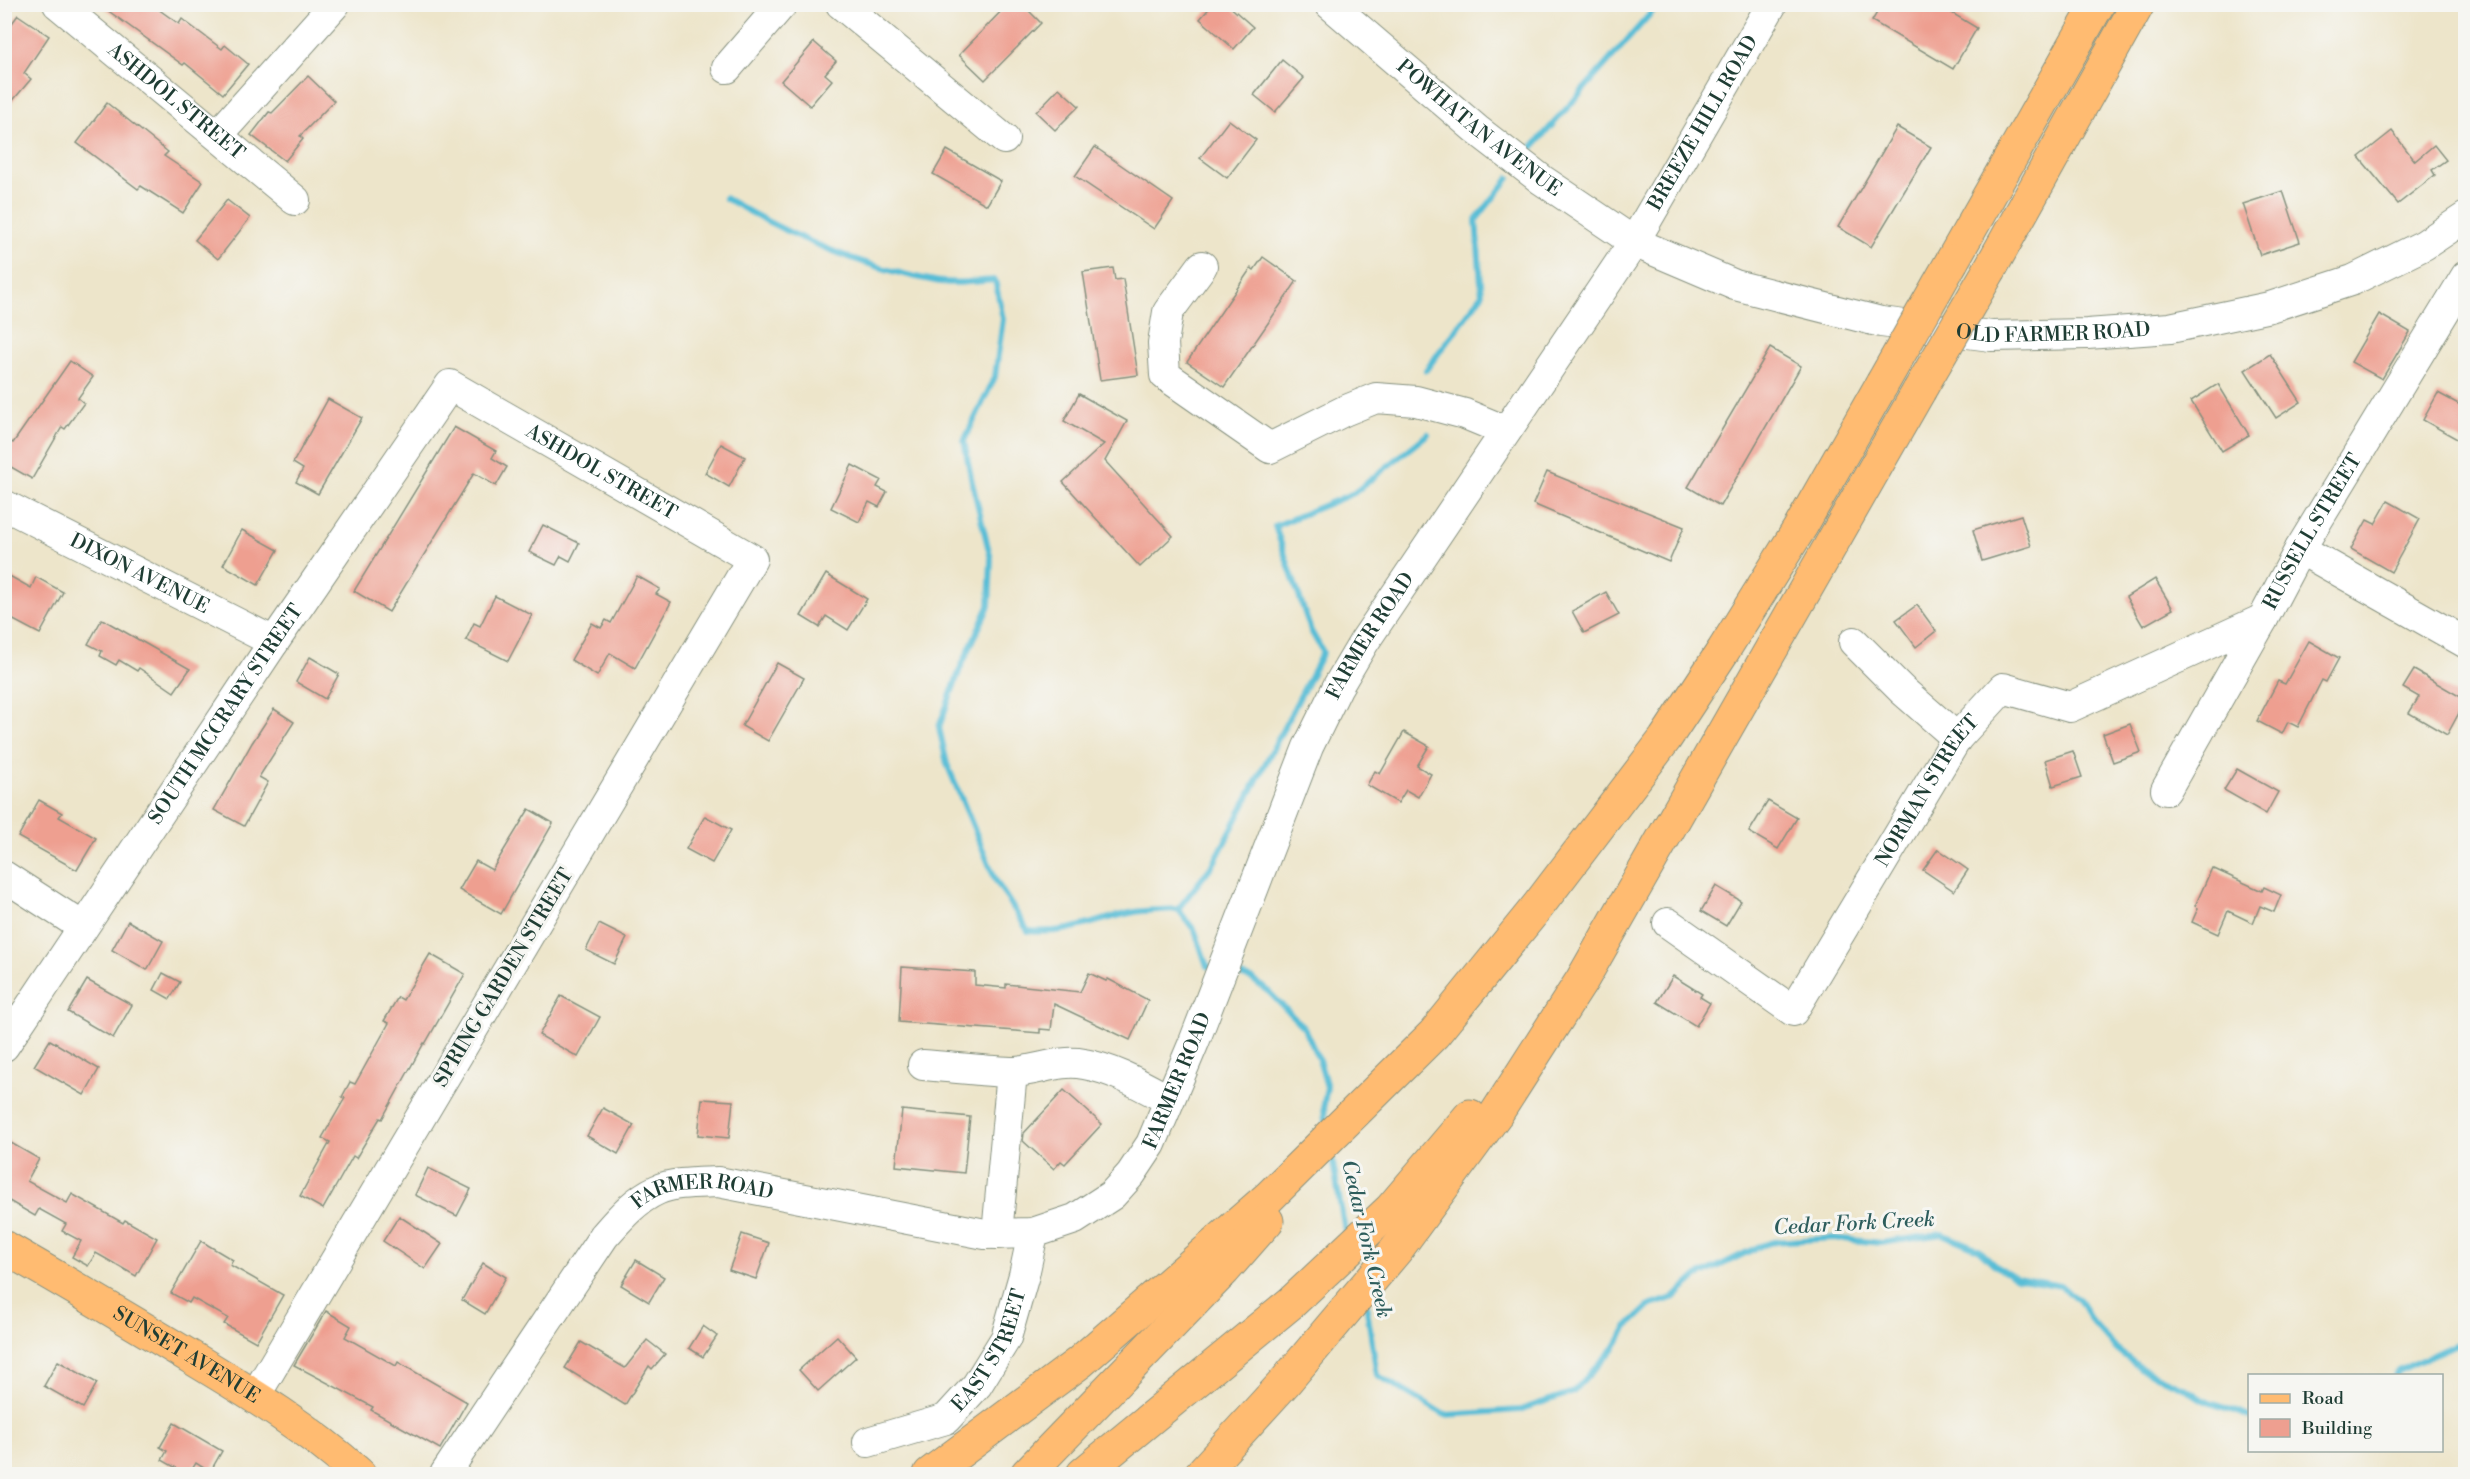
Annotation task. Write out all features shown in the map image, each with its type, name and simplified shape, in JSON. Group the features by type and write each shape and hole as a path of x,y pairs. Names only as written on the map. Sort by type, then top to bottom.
{"main road":[{"path":"1027,1474 1224,1270 1434,1034 1538,906 1665,739 1724,651 1801,526 2098,4"},
{"path":"1201,1474 1285,1382 1397,1250 1496,1114 1582,980 1990,269 2138,4"},
{"path":"1083,1474 1292,1302 1391,1209 1476,1110 1582,980"},
{"path":"930,1474 1080,1362 1134,1315 1269,1197 1434,1034"},
{"name":"SUNSET AVENUE","path":"4,1247 107,1306 255,1396 329,1447 359,1474"}],"street":[{"name":"ASHDOL STREET","path":"58,4 295,200"},
{"path":"218,135 335,4"},
{"path":"727,68 782,4"},
{"path":"841,4 1004,139"},
{"name":"POWHATAN AVENUE","path":"1330,4 1523,166 1634,242"},
{"name":"BREEZE HILL ROAD","path":"1634,242 1772,4"},
{"name":"OLD FARMER ROAD","path":"1634,242 1735,285 1881,322 1991,336 2087,334 2170,328 2270,307 2353,280 2424,245 2466,217"},
{"name":"FARMER ROAD","path":"445,1474 604,1236 629,1208 658,1190 718,1182 985,1234 1033,1233 1075,1219 1112,1196 1131,1174 1151,1144 1228,955 1308,747 1338,686 1364,642 1634,242"},
{"path":"1202,266 1168,312 1163,343 1165,375 1270,448 1344,411 1376,398 1416,401 1456,411 1506,431"},
{"name":"RUSSELL STREET","path":"2166,790 2264,619 2300,549 2466,276"},
{"name":"ASHDOL STREET","path":"450,385 752,559"},
{"name":"SOUTH MCCRARY STREET","path":"4,1046 274,642 450,385"},
{"name":"DIXON AVENUE","path":"4,505 274,642"},
{"path":"2300,549 2466,643"},
{"name":"SPRING GARDEN STREET","path":"255,1396 752,559"},
{"name":"NORMAN STREET","path":"1668,922 1792,1011 1957,738 2003,688 2070,707 2264,619"},
{"path":"1854,642 1902,690 1957,738"},
{"path":"4,876 83,927"},
{"path":"923,1065 1012,1072 1034,1070 1060,1062 1084,1064 1137,1083 1170,1100"},
{"path":"997,1234 1012,1072"},
{"name":"EAST STREET","path":"868,1442 946,1419 977,1385 1006,1338 1033,1233"}],"building":[{"path":"99,4 151,4 179,24 182,19 222,49 225,45 248,64 223,94 185,63 183,65"},
{"path":"1008,4 1022,4 1041,23 985,80 959,55"},
{"path":"1213,4 1227,4 1253,27 1234,49 1200,19"},
{"path":"1882,4 1937,4 1977,28 1953,69 1872,21"},
{"path":"18,15 49,36 24,73 31,79 4,111 4,34"},
{"path":"814,42 836,61 825,74 832,80 810,106 781,81"},
{"path":"1282,60 1304,78 1275,112 1254,95"},
{"path":"308,76 334,101 300,136 303,139 285,161 251,135 269,112 272,113"},
{"path":"1059,88 1079,106 1055,130 1036,112"},
{"path":"107,103 168,152 164,156 203,182 183,213 141,186 138,189 77,143"},
{"path":"1229,120 1256,140 1227,178 1200,158"},
{"path":"1897,127 1931,147 1871,247 1838,227"},
{"path":"2392,131 2415,161 2434,145 2446,160 2432,170 2435,175 2398,204 2359,157"},
{"path":"1095,147 1173,201 1154,229 1075,176"},
{"path":"947,150 1001,181 987,205 933,174"},
{"path":"2283,191 2300,242 2260,255 2243,204"},
{"path":"227,200 250,218 218,259 195,240"},
{"path":"1263,257 1297,281 1224,387 1187,362 1251,268 1254,270"},
{"path":"1113,268 1115,280 1123,279 1138,375 1100,380 1083,272"},
{"path":"2379,314 2410,332 2382,379 2351,362"},
{"path":"1770,348 1801,366 1720,506 1688,487"},
{"path":"2270,354 2301,402 2276,418 2245,370"},
{"path":"70,361 93,377 78,398 84,403 65,429 62,427 32,479 4,463 4,438 13,443"},
{"path":"2218,384 2249,435 2222,451 2191,401"},
{"path":"2438,393 2466,408 2466,444 2423,420"},
{"path":"1079,394 1127,421 1105,461 1173,536 1140,567 1063,482 1104,444 1064,421"},
{"path":"328,399 362,418 318,494 296,482 303,469 293,463"},
{"path":"454,427 496,451 492,458 507,467 496,486 474,473 389,612 354,591"},
{"path":"721,444 745,457 729,487 705,473"},
{"path":"852,465 881,480 877,487 887,492 879,507 869,502 859,522 831,508"},
{"path":"1547,472 1684,527 1669,562 1533,504"},
{"path":"2388,501 2420,519 2391,572 2351,549 2367,520 2375,524"},
{"path":"2021,515 2031,546 1982,561 1973,530"},
{"path":"543,525 579,543 570,561 561,556 556,565 529,552"},
{"path":"242,530 278,550 258,585 223,565"},
{"path":"4,573 31,588 36,577 63,592 40,634 4,615"},
{"path":"826,574 867,599 848,630 826,616 819,627 801,616"},
{"path":"637,576 660,589 656,594 671,602 635,668 610,653 597,676 571,660 592,623 601,628 606,620 611,623"},
{"path":"2155,579 2173,609 2143,626 2126,597"},
{"path":"1606,592 1619,615 1584,633 1572,611"},
{"path":"495,596 532,615 508,661 466,640 474,623 480,626"},
{"path":"1917,605 1936,631 1916,647 1896,620"},
{"path":"102,619 190,669 174,692 139,668 137,671 119,660 116,665 100,656 102,651 88,644"},
{"path":"2309,641 2339,658 2326,682 2322,680 2298,727 2288,722 2282,734 2257,721 2278,681 2285,684"},
{"path":"310,657 339,674 325,699 296,682"},
{"path":"777,663 804,678 768,741 742,726"},
{"path":"2414,670 2466,700 2447,735 2409,713 2419,697 2403,688"},
{"path":"274,709 294,722 259,777 268,782 244,826 214,810"},
{"path":"2130,724 2141,752 2113,762 2103,734"},
{"path":"1404,732 1429,746 1417,766 1431,774 1418,797 1406,790 1398,803 1367,785 1375,771 1380,774"},
{"path":"2073,751 2082,777 2053,786 2045,760"},
{"path":"2237,769 2278,792 2266,814 2224,790"},
{"path":"39,800 62,813 59,817 96,838 77,870 18,837"},
{"path":"1768,801 1797,818 1778,849 1749,832"},
{"path":"529,809 553,823 501,914 459,890 476,861 492,870"},
{"path":"705,816 731,830 712,863 686,849"},
{"path":"1938,849 1968,870 1954,891 1923,870"},
{"path":"2212,868 2262,891 2264,887 2281,895 2274,912 2260,906 2253,923 2228,911 2218,934 2192,922 2198,908 2195,906"},
{"path":"1716,886 1741,901 1726,926 1701,911"},
{"path":"128,921 163,941 147,970 112,950"},
{"path":"599,924 627,938 614,964 586,950"},
{"path":"430,954 465,974 382,1119 380,1118 356,1158 353,1156 323,1209 300,1196 330,1142 322,1138 345,1098 342,1097 350,1082 355,1084 389,1023 384,1021 398,997 403,1000"},
{"path":"902,967 975,972 975,985 1006,988 1006,984 1080,992 1089,973 1106,981 1108,979 1148,1000 1130,1040 1054,1004 1051,1030 1040,1029 1040,1033 899,1022"},
{"path":"163,973 180,982 170,999 154,990"},
{"path":"1673,976 1702,994 1700,997 1710,1003 1696,1026 1657,1002"},
{"path":"87,980 132,1005 113,1038 68,1012"},
{"path":"561,996 600,1017 578,1057 539,1035"},
{"path":"50,1040 99,1069 84,1095 34,1066"},
{"path":"1064,1090 1102,1124 1065,1164 1061,1161 1054,1169 1023,1141 1024,1133"},
{"path":"702,1099 733,1101 729,1138 698,1135"},
{"path":"603,1108 634,1125 618,1154 587,1136"},
{"path":"902,1110 970,1117 964,1173 896,1166"},
{"path":"4,1139 39,1159 27,1181 67,1203 72,1194 123,1223 125,1220 157,1238 136,1276 96,1253 88,1266 72,1257 81,1241 62,1231 66,1224 39,1209 35,1216 4,1198"},
{"path":"428,1168 471,1189 457,1216 415,1195"},
{"path":"399,1216 442,1244 425,1269 383,1241"},
{"path":"742,1234 769,1243 756,1279 729,1270"},
{"path":"201,1241 233,1260 230,1265 283,1295 256,1342 224,1324 228,1318 192,1298 189,1303 171,1293"},
{"path":"636,1260 664,1277 649,1302 621,1285"},
{"path":"483,1263 506,1277 485,1314 462,1300"},
{"path":"326,1311 351,1326 345,1337 396,1366 398,1362 467,1402 440,1449 371,1410 373,1407 294,1365"},
{"path":"703,1326 717,1336 703,1357 689,1348"},
{"path":"837,1336 856,1357 818,1391 799,1370"},
{"path":"647,1340 665,1354 652,1369 649,1366 625,1405 565,1368 581,1342 625,1368"},
{"path":"58,1361 97,1383 83,1408 44,1386"},
{"path":"174,1423 222,1451 210,1472 196,1463 187,1474 162,1460 167,1451 160,1447"}],"waterway":[{"path":"1531,149 1659,4"},
{"path":"1426,370 1482,295 1476,220 1509,178"},
{"name":"Cedar Fork Creek","path":"725,198 800,237 853,259 907,275 942,282 995,280 1003,319 995,377 964,441 991,559 989,606 960,669 939,727 947,764 996,881 1028,931 1057,931 1135,912 1178,909 1195,931 1207,966 1214,968"},
{"path":"1178,909 1214,863 1323,652 1311,631 1275,526 1354,493 1428,434"},
{"name":"Cedar Fork Creek","path":"1229,972 1252,979 1269,992 1304,1028 1319,1060 1327,1087 1324,1103 1325,1124"},
{"name":"Cedar Fork Creek","path":"1331,1152 1346,1236"},
{"name":"Cedar Fork Creek","path":"1366,1303 1377,1375 1445,1415 1520,1410 1573,1392 1614,1348 1627,1327 1649,1306 1675,1297 1696,1277 1760,1246 1773,1242 1833,1238 1881,1243 1942,1234 1978,1249 1996,1266 2017,1278 2061,1286 2080,1301 2092,1322 2117,1350 2142,1369 2185,1388 2203,1400 2248,1416"},
{"name":"Cedar Fork Creek","path":"2396,1374 2398,1371 2454,1345 2466,1344"}]}
